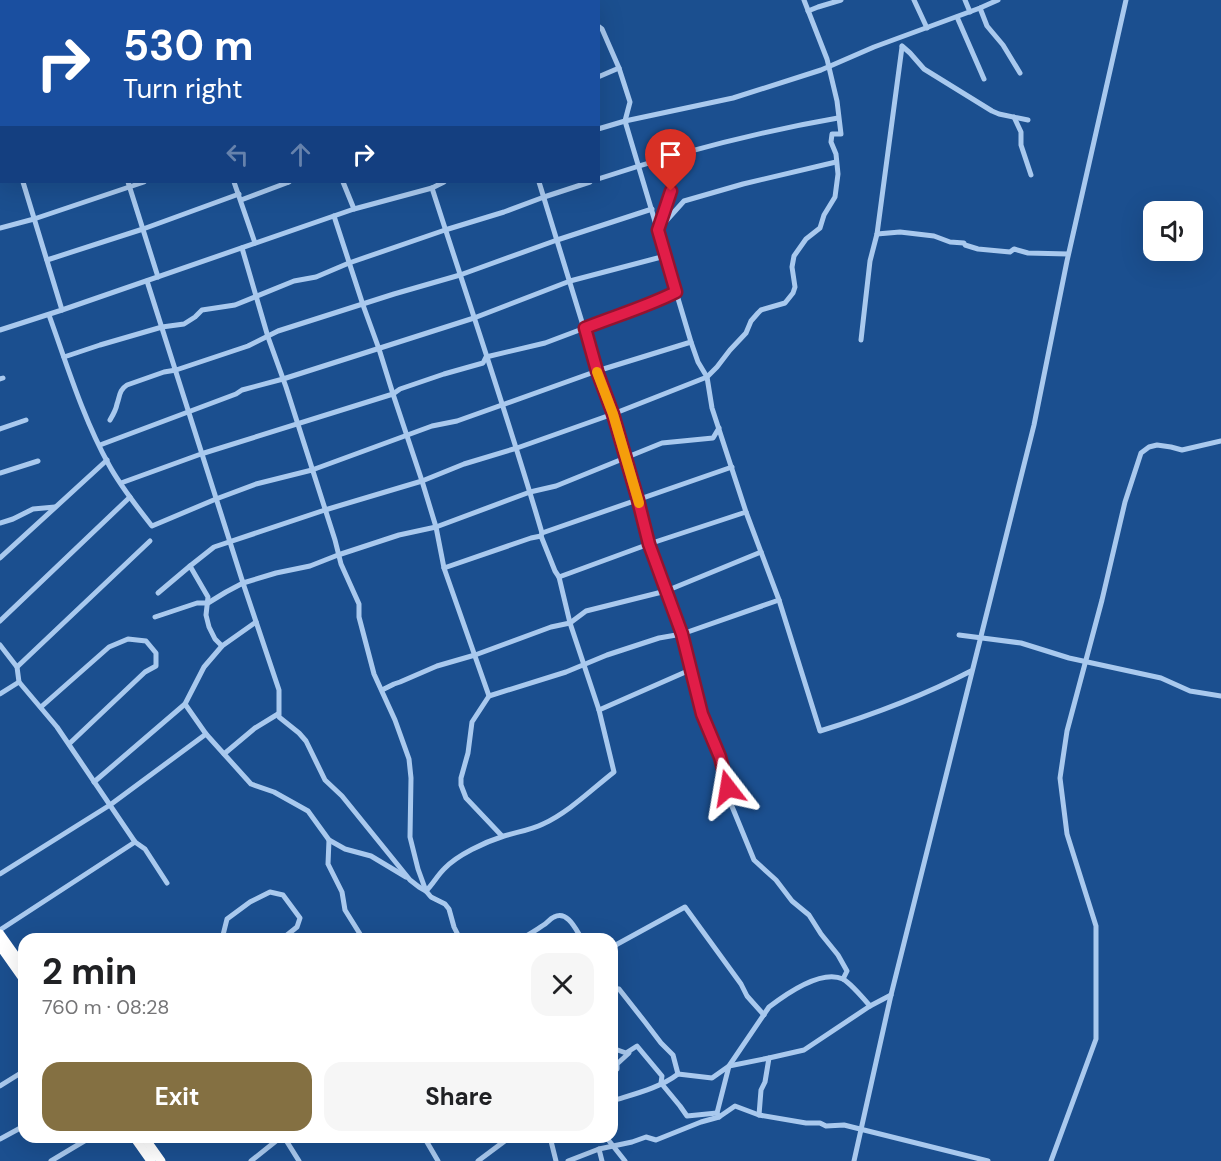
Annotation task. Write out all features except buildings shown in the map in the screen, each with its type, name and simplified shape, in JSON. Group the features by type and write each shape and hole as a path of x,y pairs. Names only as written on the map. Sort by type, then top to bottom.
{"highway":[{"path":"0,932 18,959"},
{"path":"0,946 18,972"},
{"path":"138,1143 151,1161"},
{"path":"148,1143 161,1161"}],"street":[{"path":"158,593 214,547 422,481 464,464 613,414 707,377 746,333 761,310 785,303 793,293 795,286 792,267 794,256 806,239 820,228 824,215 835,197 838,181 836,154 831,142 832,134 841,134 837,101 827,59 804,0"},
{"path":"808,11 841,0"},
{"path":"914,0 927,28"},
{"path":"965,0 970,12"},
{"path":"600,128 733,98 829,67 874,47 900,39 997,0"},
{"path":"854,1161 891,995 1034,425 1068,254 1126,0"},
{"path":"980,8 987,26 1003,45 1020,73"},
{"path":"957,17 984,79"},
{"path":"600,28 619,68 630,102 625,121 691,342 698,362 707,377 710,399 719,428 746,512 779,600 820,731 862,718 921,695 971,671"},
{"path":"861,340 870,261 877,234 902,47 900,39"},
{"path":"902,47 924,69 992,111 1028,120"},
{"path":"600,76 619,68"},
{"path":"1014,117 1021,132 1022,149 1031,175"},
{"path":"600,178 639,165 784,127 838,118"},
{"path":"658,230 676,171 675,155"},
{"path":"658,230 684,201 743,184 836,162"},
{"path":"23,183 62,310"},
{"path":"234,183 255,243"},
{"path":"47,260 286,183"},
{"path":"343,183 354,209"},
{"path":"0,330 354,209 432,188 442,183"},
{"path":"539,183 597,371 613,414 649,544 682,634 702,714 720,757 732,804 754,860 776,880 792,901 809,915 847,971 843,979"},
{"path":"64,357 162,327 184,324 195,318 202,310 235,305 294,281 316,277 445,230 587,183"},
{"path":"0,228 34,219 129,184 158,277"},
{"path":"426,891 443,869 456,860 502,836 544,824 563,813 614,772 599,710 570,623 559,577 542,534 517,448 501,405 432,188"},
{"path":"111,420 123,387 248,345 278,332 460,275 652,209"},
{"path":"334,216 422,481 436,527 444,568 489,696"},
{"path":"877,234 900,232 934,236 950,242 961,242 978,249 1010,252 1014,249 1028,253 1068,254"},
{"path":"242,248 338,555 358,604 359,617 374,674 409,759 410,837 426,891"},
{"path":"100,445 189,413 242,390 474,318 570,281 665,256"},
{"path":"147,281 279,690 278,714 306,741 325,780 342,796 410,880"},
{"path":"486,357 545,343 652,304 676,292"},
{"path":"49,315 86,416 107,460 130,497 152,526 216,498 256,484 312,470 432,426 457,421 597,371 691,342"},
{"path":"121,483 201,454 393,394 400,389 483,363 486,357"},
{"path":"0,429 26,420"},
{"path":"155,617 197,603 208,603 243,584 276,573 310,566 399,535 436,527 530,492 556,486 662,443 712,438 719,428"},
{"path":"1052,1161 1096,1039 1096,926 1067,834 1060,778 1067,731 1125,502 1141,453 1157,445 1182,450 1221,441"},
{"path":"0,558 107,460"},
{"path":"0,473 38,461"},
{"path":"444,568 732,467"},
{"path":"0,621 130,497"},
{"path":"0,523 33,509 56,507"},
{"path":"559,577 746,512"},
{"path":"17,667 150,541"},
{"path":"382,690 437,666 475,655 551,627 570,623 586,611 666,591 761,552"},
{"path":"190,566 208,597 206,615 215,639 222,646"},
{"path":"502,836 466,798 461,785 472,722 489,696 779,600"},
{"path":"94,782 185,704 204,667 222,646 256,622"},
{"path":"959,635 1021,643 1086,662 1161,678 1190,691 1221,696"},
{"path":"40,707 109,647 128,639 146,640 156,653 156,666 145,672 69,744"},
{"path":"0,645 17,667 19,682 57,727 135,842 145,849 168,883"},
{"path":"599,710 690,670"},
{"path":"0,694 19,682"},
{"path":"185,704 206,734 251,784 273,792 308,811 328,840 345,849 371,856 426,891 434,900 446,904 458,933"},
{"path":"224,754 255,728 278,714"},
{"path":"0,874 110,805 206,734"},
{"path":"328,840 328,864 342,892 345,910 359,933"},
{"path":"0,932 135,842"},
{"path":"224,933 227,919 250,902 270,892 283,895 300,918 297,927 290,933"},
{"path":"618,944 685,907 741,984 747,996 764,1015"},
{"path":"531,933 561,915 574,925 579,933"},
{"path":"618,1099 671,1079 678,1074 712,1078 729,1066 769,1007 777,1000 814,980 827,977 843,979 870,1006"},
{"path":"618,992 673,1055 678,1074"},
{"path":"729,1066 804,1050 870,1006 891,995"},
{"path":"637,1046 662,1076 661,1083 687,1116 718,1115"},
{"path":"618,1050 626,1053 637,1046"},
{"path":"618,1063 637,1046"},
{"path":"759,1115 761,1090 770,1058"},
{"path":"718,1115 729,1066"},
{"path":"0,1086 18,1075"},
{"path":"568,1161 599,1149 646,1137 656,1140 735,1106 759,1115 806,1123 820,1123 826,1126 844,1125 988,1161"},
{"path":"0,1139 18,1129"},
{"path":"51,1161 81,1143"},
{"path":"251,1161 274,1143"},
{"path":"286,1143 299,1161"},
{"path":"428,1143 438,1161"},
{"path":"478,1161 502,1143"},
{"path":"552,1143 556,1161"},
{"path":"611,1143 625,1161"},
{"path":"599,1149 602,1161"}],"slow traffic":[{"path":"597,372 613,414 639,503"}],"route":[{"path":"671,191 658,230 676,292 652,304 585,328 606,399 613,414 649,544 682,634 702,714 720,757 728,788"}]}
